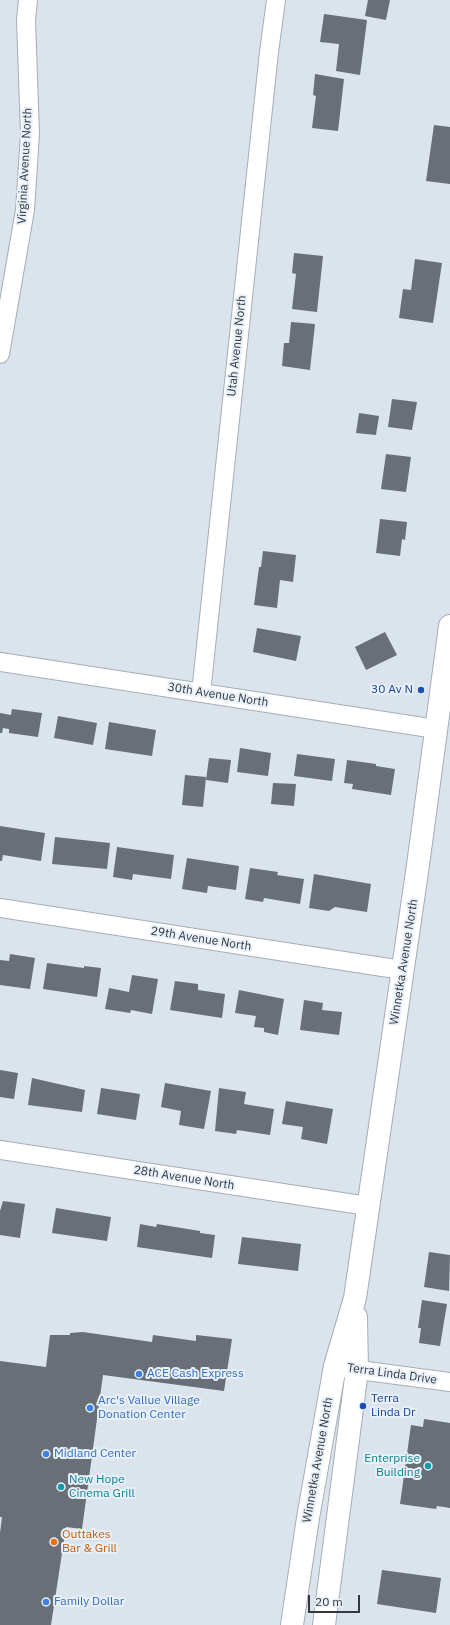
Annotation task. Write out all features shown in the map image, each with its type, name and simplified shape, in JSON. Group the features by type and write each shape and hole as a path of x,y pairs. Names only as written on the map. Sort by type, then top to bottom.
{"main road":[{"name":"Winnetka Avenue North","path":"292,1625 308,1518 335,1366 355,1298 418,865 450,626"},
{"name":"Winnetka Avenue North","path":"324,1625 357,1370 355,1298"}],"street":[{"name":"Virginia Avenue North","path":"0,354 25,210 30,134 26,20 28,0"},
{"name":"Utah Avenue North","path":"201,693 268,60 276,0"},
{"name":"30th Avenue North","path":"0,662 436,729"},
{"name":"29th Avenue North","path":"0,908 402,970"},
{"name":"28th Avenue North","path":"0,1150 368,1206"},
{"name":"Terra Linda Drive","path":"335,1366 450,1382"}],"building":[{"path":"368,0 390,0 386,20 365,16"},
{"path":"324,14 367,20 360,75 336,71 339,44 320,42"},
{"path":"315,74 344,79 338,131 312,128 316,96 313,95"},
{"path":"434,125 450,127 450,184 426,181"},
{"path":"294,253 323,256 317,312 292,309 296,274 292,273"},
{"path":"415,259 442,263 433,323 399,318 403,289 411,290"},
{"path":"291,322 315,324 310,370 282,366 284,343 289,343"},
{"path":"392,399 417,402 412,430 388,427"},
{"path":"359,413 379,416 376,435 356,433"},
{"path":"386,454 411,457 406,492 381,489"},
{"path":"380,519 407,522 405,540 402,539 400,556 376,553"},
{"path":"263,551 296,555 293,582 280,580 277,608 254,605 259,567 261,567"},
{"path":"257,628 301,636 296,661 253,652"},
{"path":"385,632 397,655 366,670 355,647"},
{"path":"12,709 42,713 38,737 9,733 9,729 3,728 2,733 0,733 0,713 11,715"},
{"path":"58,716 97,723 93,745 54,738"},
{"path":"109,722 156,730 152,756 105,749"},
{"path":"240,748 271,753 268,776 237,772"},
{"path":"297,754 335,759 332,781 294,776"},
{"path":"209,758 231,760 228,783 206,780"},
{"path":"347,760 376,764 376,766 395,769 391,795 352,789 353,784 344,783"},
{"path":"185,775 206,777 203,807 182,805"},
{"path":"273,783 296,784 294,806 271,804"},
{"path":"0,826 45,833 41,861 3,855 2,861 0,861"},
{"path":"55,837 110,843 107,869 52,864"},
{"path":"117,847 174,855 171,879 133,874 132,880 113,877"},
{"path":"187,858 239,866 236,890 208,886 207,893 182,889"},
{"path":"250,868 278,872 277,875 304,879 300,904 264,898 263,902 245,899"},
{"path":"314,874 371,884 367,912 335,907 329,911 309,908"},
{"path":"10,954 35,958 30,989 0,985 0,960 9,961"},
{"path":"47,963 84,968 84,966 101,968 97,997 43,989"},
{"path":"132,975 158,979 152,1014 131,1010 130,1013 105,1009 109,988 129,992"},
{"path":"175,981 198,984 198,990 225,994 222,1018 170,1010"},
{"path":"239,990 284,999 278,1035 264,1032 264,1028 254,1027 256,1016 235,1013"},
{"path":"304,1000 323,1003 322,1010 342,1012 339,1035 300,1030"},
{"path":"0,1070 18,1073 14,1099 0,1097"},
{"path":"32,1078 85,1090 82,1112 28,1105"},
{"path":"165,1083 211,1091 204,1129 179,1125 181,1111 161,1107"},
{"path":"101,1088 140,1094 136,1120 97,1114"},
{"path":"219,1088 246,1092 244,1104 274,1109 270,1135 237,1130 236,1134 215,1131"},
{"path":"286,1101 333,1109 327,1144 301,1139 303,1127 282,1124"},
{"path":"3,1201 25,1204 20,1238 0,1235 0,1211"},
{"path":"56,1208 111,1217 107,1241 52,1233"},
{"path":"140,1224 156,1227 157,1224 215,1235 212,1258 137,1247"},
{"path":"242,1237 301,1244 298,1271 238,1264"},
{"path":"429,1252 450,1255 449,1291 424,1287"},
{"path":"422,1300 447,1304 440,1346 419,1343 421,1328 418,1328"},
{"name":"Midland Center","path":"83,1332 152,1342 153,1335 196,1341 196,1335 232,1339 224,1391 103,1375 82,1529 66,1527 51,1625 0,1625 0,1533 2,1517 0,1517 0,1361 46,1367 50,1335 70,1335 70,1333"},
{"name":"Enterprise Building","path":"424,1419 450,1423 450,1508 437,1506 436,1509 400,1504 411,1425 423,1427"},
{"path":"382,1570 441,1578 436,1613 377,1604"}],"place":[{"name":"30 Av N","path":"421,690"},
{"name":"ACE Cash Express","path":"139,1374"},
{"name":"Terra Linda Dr","path":"363,1406"},
{"name":"Arc's Vallue Village Donation Center","path":"90,1408"},
{"name":"Midland Center","path":"46,1454"},
{"name":"Enterprise Building","path":"428,1466"},
{"name":"New Hope Cinema Grill","path":"61,1487"},
{"name":"Outtakes Bar & Grill","path":"54,1542"},
{"name":"Family Dollar","path":"46,1602"}]}
